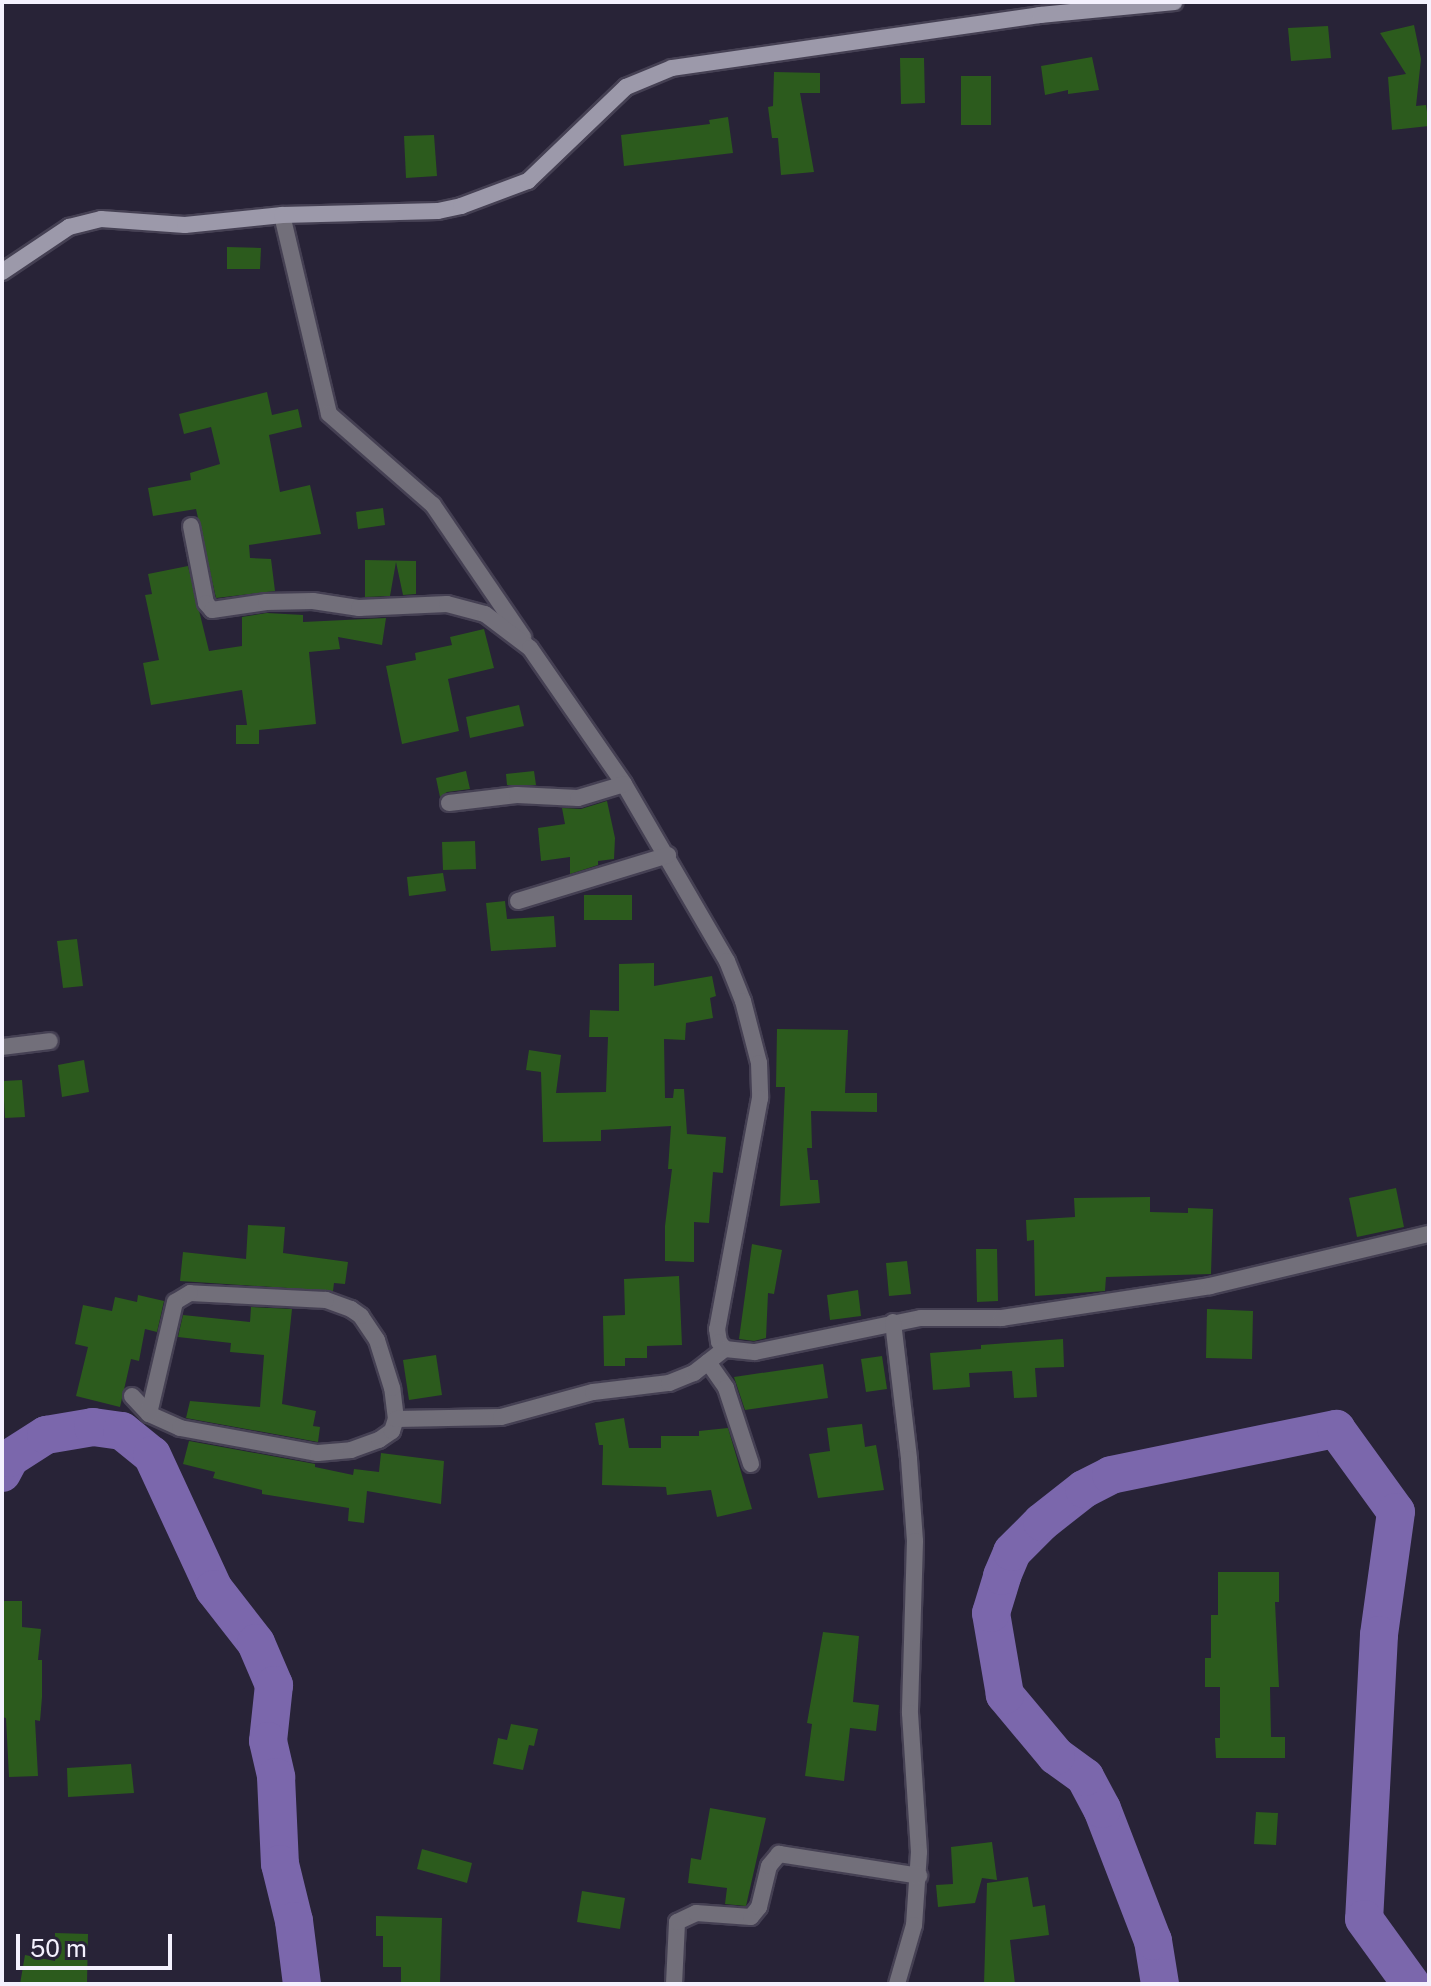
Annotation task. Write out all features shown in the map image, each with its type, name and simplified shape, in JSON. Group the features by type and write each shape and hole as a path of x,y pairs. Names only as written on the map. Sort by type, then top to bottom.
{"street":[{"path":"2,272 78,224 122,218 185,225 282,215 444,210 508,192 535,176 626,87 672,68 1040,15 1174,2"},
{"path":"282,215 329,414 433,505 624,784 727,961 743,1001 761,1080 717,1329 719,1342 725,1349 739,1352 770,1350 893,1322 921,1318 1002,1318 1210,1286 1429,1234"},
{"path":"191,526 206,603 212,610 294,601 395,609 447,604 485,614 530,648"},
{"path":"449,803 517,795 578,798 624,784"},
{"path":"518,901 668,855"},
{"path":"2,1047 50,1041"},
{"path":"132,1396 149,1414 180,1428 318,1453 351,1450 379,1440 392,1431 396,1419 388,1373 377,1340 361,1316 351,1309 326,1300 190,1293 175,1302 149,1414"},
{"path":"893,1322 915,1541 910,1713 919,1876 914,1925 897,1984"},
{"path":"396,1419 443,1420 519,1414 593,1392 669,1383 725,1349"},
{"path":"708,1362 726,1388 751,1464"},
{"path":"674,1984 677,1922 696,1913 751,1917 759,1907 769,1866 779,1854 919,1876"}],"building":[{"path":"1414,25 1421,59 1416,106 1426,105 1429,126 1392,130 1388,77 1406,74 1380,33"},
{"path":"1328,26 1331,58 1291,61 1288,28"},
{"path":"1092,57 1099,90 1068,94 1068,90 1045,95 1041,66"},
{"path":"900,58 924,58 925,103 901,104"},
{"path":"774,72 820,73 820,93 800,93 814,172 781,175 778,138 772,138 768,107 773,106"},
{"path":"961,76 991,76 991,125 961,125"},
{"path":"728,117 733,153 624,166 621,135 710,124 709,120"},
{"path":"434,135 437,176 406,178 404,136"},
{"path":"227,247 261,248 260,269 227,269"},
{"path":"267,392 272,415 298,409 302,427 269,435 280,492 310,485 321,534 249,545 250,558 271,559 275,591 216,598 196,509 153,516 148,488 191,480 190,473 220,464 211,427 184,434 179,414"},
{"path":"383,508 385,525 358,529 356,512"},
{"path":"365,560 416,561 416,594 403,595 396,562 390,596 365,597"},
{"path":"188,566 209,651 242,646 242,617 267,613 303,615 303,622 386,618 382,645 338,637 340,649 309,652 316,724 259,730 259,744 236,744 236,725 247,725 242,690 151,705 143,663 159,660 145,595 152,594 148,574"},
{"path":"484,629 494,668 448,679 459,731 402,744 386,666 416,660 415,653 452,645 450,637"},
{"path":"519,705 524,726 470,738 466,717"},
{"path":"466,771 470,789 447,792 440,797 436,778"},
{"path":"534,771 536,785 507,785 506,774"},
{"path":"607,801 615,838 614,859 598,861 598,865 570,874 570,857 541,861 538,828 565,824 562,808 581,809"},
{"path":"475,841 476,869 443,870 442,842"},
{"path":"443,873 446,891 409,896 407,877"},
{"path":"584,895 632,895 632,920 584,920"},
{"path":"505,901 507,919 554,916 556,947 491,951 486,903"},
{"path":"77,939 83,986 63,988 57,941"},
{"path":"654,963 654,986 712,976 716,996 710,998 713,1018 686,1023 685,1040 664,1039 665,1098 673,1098 674,1089 684,1089 687,1134 726,1137 723,1173 713,1172 709,1223 694,1222 694,1262 665,1261 665,1226 672,1169 668,1169 671,1126 601,1130 601,1141 543,1142 541,1072 526,1070 529,1050 561,1055 556,1093 606,1092 608,1037 589,1037 590,1010 619,1011 619,964"},
{"path":"777,1029 848,1030 845,1093 877,1093 877,1112 811,1111 812,1148 807,1148 810,1180 818,1180 820,1203 780,1206 785,1087 776,1087"},
{"path":"84,1060 89,1092 62,1097 58,1065"},
{"path":"22,1080 25,1117 5,1118 3,1081"},
{"path":"1396,1188 1404,1227 1357,1237 1349,1198"},
{"path":"1150,1197 1150,1212 1188,1213 1188,1208 1213,1209 1211,1274 1106,1277 1105,1291 1035,1296 1034,1240 1027,1241 1026,1220 1075,1217 1074,1198"},
{"path":"248,1225 285,1227 283,1253 348,1262 345,1284 334,1283 333,1291 180,1281 183,1252 246,1259"},
{"path":"752,1244 782,1250 774,1294 768,1293 766,1338 754,1341 739,1339"},
{"path":"976,1249 997,1249 998,1301 977,1302"},
{"path":"907,1261 911,1294 889,1296 886,1263"},
{"path":"679,1276 682,1345 647,1346 647,1358 625,1358 625,1366 604,1366 603,1316 625,1315 624,1279"},
{"path":"858,1290 861,1316 830,1320 827,1295"},
{"path":"138,1295 164,1301 157,1332 145,1329 139,1361 131,1359 120,1407 76,1396 88,1347 75,1344 83,1305 112,1311 115,1297 137,1302"},
{"path":"251,1307 292,1309 282,1404 316,1411 313,1426 320,1427 318,1442 186,1418 190,1401 260,1407 264,1355 230,1352 231,1343 178,1337 183,1315 250,1322"},
{"path":"1207,1309 1253,1311 1252,1359 1206,1358"},
{"path":"1063,1339 1064,1367 1035,1368 1037,1397 1014,1398 1012,1371 969,1373 970,1387 933,1390 930,1353 981,1349 981,1345"},
{"path":"436,1355 442,1395 409,1400 403,1360"},
{"path":"882,1356 887,1389 866,1392 861,1359"},
{"path":"823,1364 828,1398 745,1410 734,1377"},
{"path":"624,1418 629,1448 661,1448 661,1436 699,1436 699,1431 728,1428 752,1509 717,1517 711,1490 667,1495 666,1487 602,1485 603,1445 599,1445 595,1423"},
{"path":"862,1424 865,1447 876,1445 884,1490 818,1498 809,1454 830,1451 827,1428"},
{"path":"189,1441 315,1464 315,1467 353,1475 354,1469 379,1472 381,1453 444,1461 441,1504 367,1491 364,1523 348,1521 349,1508 262,1494 262,1490 213,1478 215,1472 183,1464"},
{"path":"1218,1572 1279,1572 1279,1602 1275,1602 1279,1687 1270,1687 1271,1737 1285,1737 1285,1758 1216,1758 1215,1738 1220,1738 1220,1687 1205,1687 1205,1658 1211,1658 1211,1615 1218,1615"},
{"path":"2,1601 22,1601 22,1627 41,1629 38,1660 42,1660 42,1697 40,1721 35,1720 38,1776 9,1777 6,1718 2,1717"},
{"path":"823,1632 859,1636 853,1702 879,1705 876,1731 850,1728 844,1781 805,1776 812,1724 807,1723"},
{"path":"511,1724 538,1729 534,1746 529,1745 523,1770 493,1764 498,1738 507,1740"},
{"path":"131,1764 134,1793 68,1797 67,1768"},
{"path":"710,1808 766,1818 746,1906 725,1904 727,1888 688,1883 691,1858 701,1860"},
{"path":"1256,1812 1278,1813 1276,1845 1254,1844"},
{"path":"992,1842 997,1880 982,1878 975,1903 938,1907 936,1885 953,1884 951,1847"},
{"path":"422,1849 472,1863 467,1883 417,1869"},
{"path":"1028,1877 1033,1907 1045,1905 1049,1935 1010,1940 1015,1984 984,1984 987,1883"},
{"path":"582,1891 625,1898 620,1929 577,1922"},
{"path":"376,1916 442,1918 440,1984 401,1984 401,1967 383,1967 383,1936 376,1936"},
{"path":"55,1933 88,1934 87,1984 20,1984 25,1955 55,1961"}],"waterway":[{"path":"2,1473 10,1458 46,1435 93,1427 122,1431 152,1455 214,1589 256,1643 274,1685 268,1741 276,1777 280,1864 294,1921 302,1984"},
{"path":"1160,1984 1153,1941 1102,1809 1085,1777 1056,1756 1005,1695 991,1613 1002,1576 1012,1552 1042,1522 1084,1489 1111,1475 1336,1429 1396,1512 1379,1635 1364,1919 1411,1984"}]}
